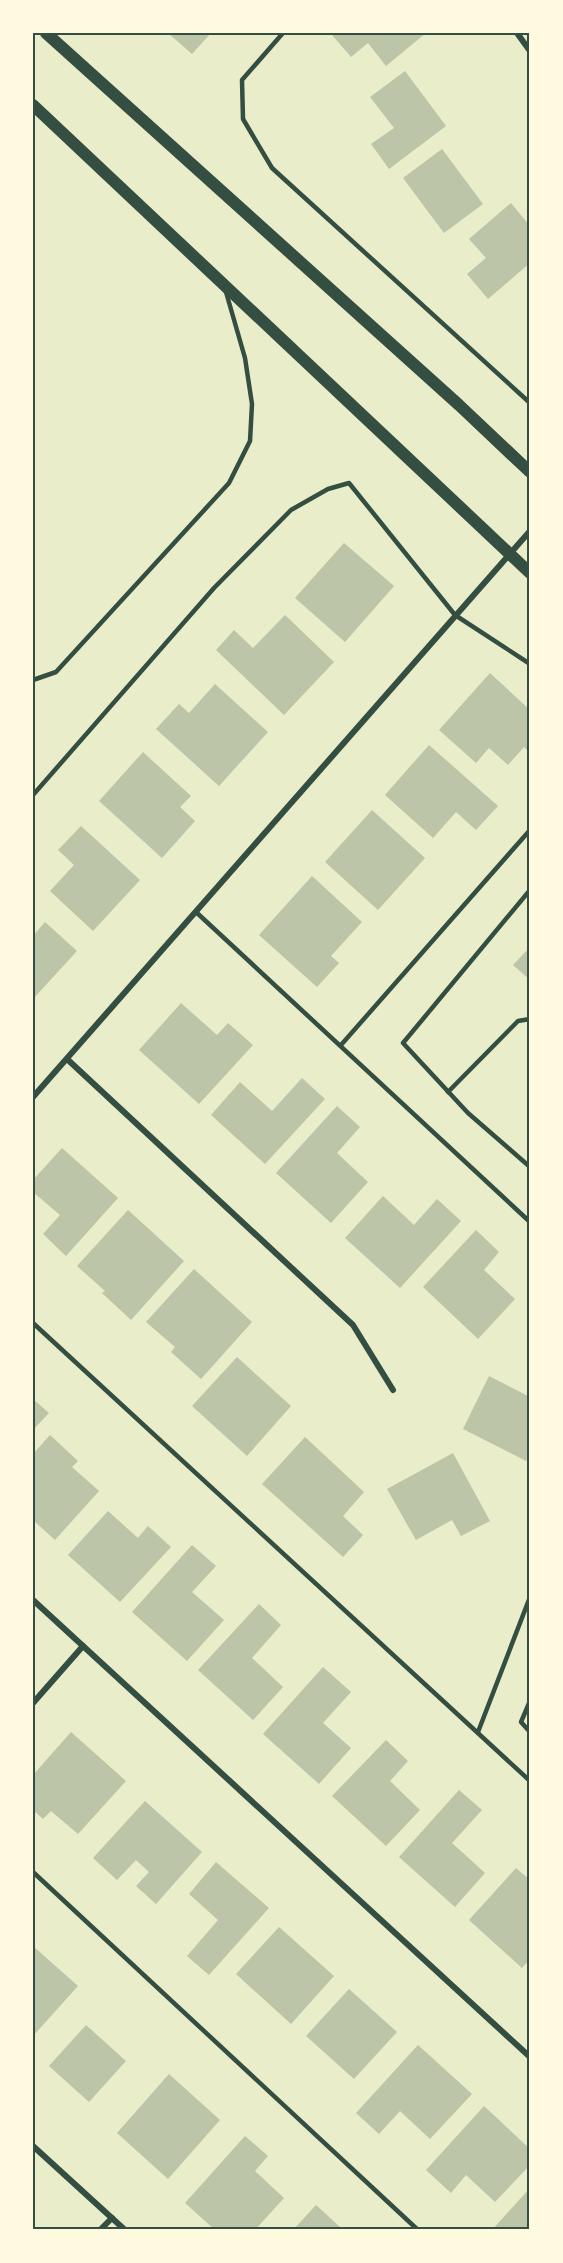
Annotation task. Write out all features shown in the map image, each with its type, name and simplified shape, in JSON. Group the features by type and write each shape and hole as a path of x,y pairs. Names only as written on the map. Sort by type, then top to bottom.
{"main road":[{"path":"46,33 459,405 530,472"},
{"path":"33,105 530,573"}],"street":[{"path":"517,33 530,51"},
{"path":"33,1097 530,531"},
{"path":"67,1059 354,1324 393,1390"},
{"path":"33,1600 530,2057"},
{"path":"33,1703 83,1646"},
{"path":"33,2146 125,2230"},
{"path":"100,2230 111,2218"}],"lane":[{"path":"283,33 242,80 243,119 272,168 530,403"},
{"path":"33,681 56,672 213,501 229,483 250,441 252,404 244,358 225,287"},
{"path":"33,795 214,588 291,510 328,489 349,483 455,615 530,664"},
{"path":"341,1045 530,830"},
{"path":"530,890 404,1043 468,1113 530,1167"},
{"path":"196,912 530,1222"},
{"path":"448,1092 518,1021 530,1019"},
{"path":"33,1323 530,1780"},
{"path":"478,1732 530,1597"},
{"path":"530,1701 521,1722 530,1732"},
{"path":"33,1872 418,2230"}],"building":[{"path":"168,33 211,33 192,54"},
{"path":"334,33 426,33 386,66 368,43 351,57 332,35"},
{"path":"405,71 446,126 389,169 371,144 394,128 370,97"},
{"path":"442,149 483,204 444,233 403,178"},
{"path":"511,203 530,226 530,263 488,299 467,274 486,258 469,239"},
{"path":"344,543 394,586 345,642 295,598"},
{"path":"285,615 334,662 284,715 216,650 234,630 253,648"},
{"path":"490,673 530,710 530,753 524,747 508,765 489,748 476,763 439,730"},
{"path":"215,684 268,732 219,786 156,729 179,704 189,713"},
{"path":"429,745 498,806 476,830 456,812 433,838 385,795"},
{"path":"143,752 191,796 180,807 195,821 162,858 99,801"},
{"path":"372,810 425,858 378,910 325,862"},
{"path":"81,826 140,880 93,931 50,891 74,865 58,850"},
{"path":"312,876 362,922 331,956 339,963 317,987 259,935"},
{"path":"45,922 77,951 33,999 33,936"},
{"path":"530,947 530,980 513,965"},
{"path":"181,1003 217,1035 228,1023 253,1045 199,1104 139,1050"},
{"path":"302,1078 325,1099 265,1164 211,1115 240,1082 272,1111"},
{"path":"337,1106 360,1127 337,1153 368,1182 331,1223 276,1173"},
{"path":"62,1148 118,1198 66,1256 43,1234 60,1215 33,1192 33,1180"},
{"path":"383,1196 414,1225 437,1199 461,1221 400,1288 345,1238"},
{"path":"128,1210 184,1261 131,1320 102,1293 105,1291 77,1266"},
{"path":"476,1230 499,1252 484,1270 515,1299 478,1339 423,1287"},
{"path":"194,1269 252,1322 201,1379 171,1352 175,1347 146,1322"},
{"path":"237,1357 291,1406 247,1456 192,1406"},
{"path":"489,1376 530,1397 530,1454 526,1461 463,1429"},
{"path":"33,1399 49,1413 33,1430"},
{"path":"50,1435 78,1461 72,1467 99,1491 55,1540 33,1520 33,1454"},
{"path":"305,1437 364,1492 343,1516 363,1535 343,1557 262,1484"},
{"path":"453,1453 490,1521 461,1536 452,1520 416,1540 387,1489"},
{"path":"108,1511 138,1538 148,1526 171,1547 120,1602 68,1555"},
{"path":"192,1545 216,1566 192,1592 224,1620 187,1661 132,1612"},
{"path":"259,1604 281,1625 252,1658 283,1687 253,1720 198,1670"},
{"path":"323,1667 351,1692 323,1723 351,1748 319,1784 263,1734"},
{"path":"71,1732 126,1781 78,1834 51,1811 43,1819 33,1810 33,1775"},
{"path":"386,1740 408,1761 390,1781 420,1810 386,1846 332,1796"},
{"path":"459,1790 482,1810 452,1843 485,1873 455,1907 399,1857"},
{"path":"145,1801 202,1852 156,1904 136,1886 149,1872 136,1860 117,1880 93,1858"},
{"path":"216,1862 269,1908 209,1975 187,1956 218,1920 189,1894"},
{"path":"516,1868 530,1880 530,1959 522,1968 469,1920"},
{"path":"279,1927 334,1976 291,2024 236,1974"},
{"path":"33,1946 78,1986 33,2036"},
{"path":"349,1989 397,2032 354,2079 306,2036"},
{"path":"86,2025 126,2061 89,2102 49,2066"},
{"path":"418,2045 472,2094 430,2139 400,2111 379,2134 356,2113"},
{"path":"169,2074 220,2120 168,2179 117,2133"},
{"path":"484,2106 530,2149 530,2165 495,2202 466,2175 451,2193 426,2170"},
{"path":"245,2136 268,2156 255,2171 284,2198 255,2230 215,2230 185,2203"},
{"path":"530,2188 530,2230 492,2230"},
{"path":"316,2205 340,2227 337,2230 293,2230"}]}
